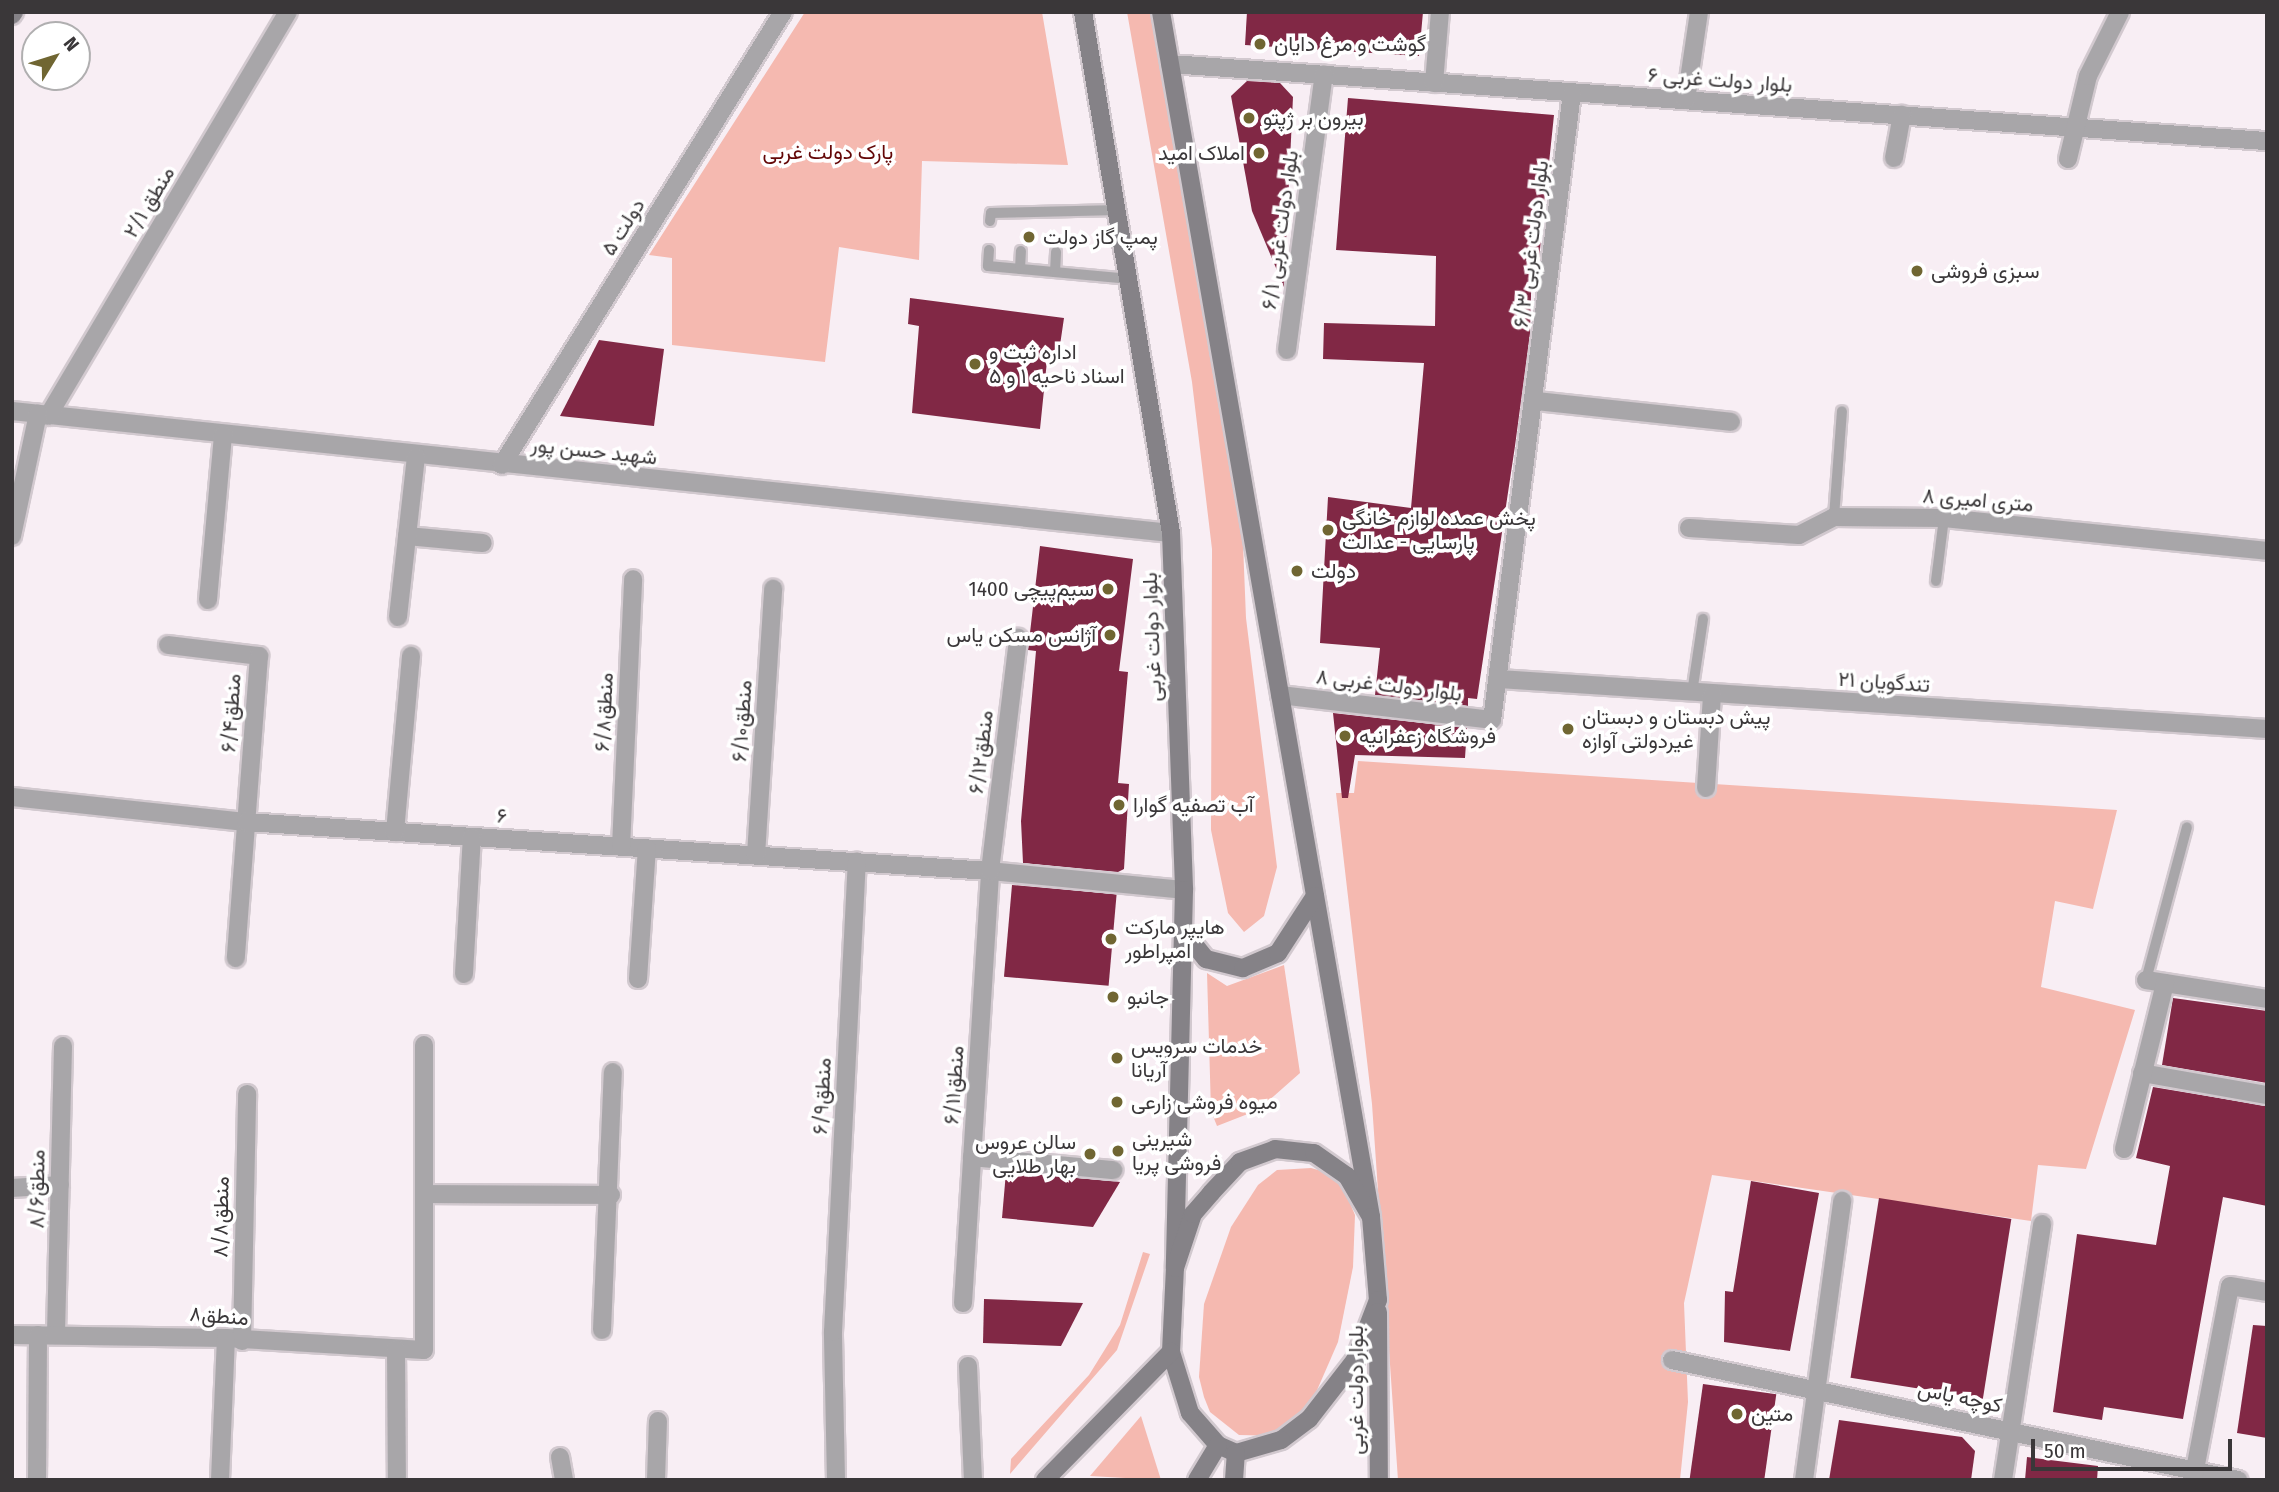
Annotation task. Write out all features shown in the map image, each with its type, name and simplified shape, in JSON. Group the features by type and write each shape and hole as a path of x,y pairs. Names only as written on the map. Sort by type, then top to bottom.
{"main road":[{"name":"بلوار دولت غربی","path":"1083,12 1119,210 1171,533 1184,891 1175,1268"},
{"path":"1161,12 1371,1217"},
{"path":"1184,932 1206,959 1243,968 1278,953 1315,896"},
{"path":"1371,1217 1347,1177 1314,1153 1275,1149 1240,1162 1211,1193 1193,1214 1175,1268 1171,1352 1190,1413 1219,1445 1236,1453 1281,1440 1309,1419 1355,1360 1378,1300"},
{"name":"بلوار دولت غربی","path":"1371,1217 1378,1300 1379,1480"},
{"path":"1045,1480 1171,1352"},
{"path":"1197,1480 1219,1445"},
{"path":"1234,1480 1236,1453"}],"street":[{"name":"منطق ۲/۱","path":"12,536 43,415 288,12"},
{"name":"۵ دولت","path":"502,465 783,12"},
{"path":"1434,83 1440,12"},
{"path":"1686,100 1699,12"},
{"path":"2068,159 2088,76 2120,12"},
{"name":"بلوار دولت غربی ۶","path":"1170,64 2267,141"},
{"name":"بلوار دولت غربی ۶/۱","path":"1287,350 1324,74"},
{"name":"بلوار دولت غربی ۶/۳","path":"1492,720 1536,401 1572,93"},
{"path":"1894,158 1902,116"},
{"path":"1536,401 1731,422"},
{"name":"شهید حسن پور","path":"12,411 415,457 1171,533"},
{"path":"208,600 223,435"},
{"path":"398,617 415,457"},
{"name":"۸ متری امیری","path":"1689,528 1799,535 1834,517 1944,518 2267,551"},
{"path":"407,536 483,542"},
{"name":"منطق۶/۸","path":"621,846 633,579"},
{"name":"منطق۶/۱۰","path":"756,855 773,589"},
{"name":"منطق۶/۱۲","path":"990,871 1018,638"},
{"name":"منطق۶/۴","path":"168,645 259,656 246,822"},
{"path":"395,832 411,656"},
{"name":"۲۱ تندگویان","path":"1499,679 2267,729"},
{"path":"1706,788 1712,694"},
{"name":"بلوار دولت غربی ۸","path":"1280,695 1492,720"},
{"name":"۶","path":"12,797 246,822 990,871 1184,891"},
{"path":"236,958 246,822"},
{"path":"464,974 472,837"},
{"path":"638,979 648,848"},
{"name":"منطق۶/۹","path":"836,1480 833,1332 857,862"},
{"name":"منطق۶/۱۱","path":"963,1303 990,871"},
{"path":"2146,980 2267,998"},
{"path":"2124,1149 2165,983"},
{"name":"منطق۸/۶","path":"37,1480 60,1185 62,1045"},
{"path":"424,1045 426,1194 611,1195"},
{"path":"602,1330 611,1195 614,1072"},
{"path":"2142,1073 2267,1095"},
{"name":"منطق۸/۸","path":"220,1480 234,1339 247,1094"},
{"path":"972,1157 1113,1170"},
{"path":"12,1188 60,1185"},
{"name":"منطق۸","path":"12,1335 234,1339 424,1350 426,1194"},
{"path":"1804,1480 1842,1201"},
{"path":"2004,1480 2042,1224"},
{"path":"2194,1475 2230,1286 2267,1292"},
{"path":"396,1349 397,1480"},
{"name":"کوچه یاس","path":"1672,1360 2010,1431 2194,1475 2238,1480"},
{"path":"968,1366 973,1480"},
{"path":"656,1480 659,1421"},
{"path":"560,1457 564,1480"}],"lane":[{"path":"990,221 991,213 1022,217 1058,211 1119,210"},
{"path":"1057,223 1058,211"},
{"path":"989,250 988,266 1130,279"},
{"path":"1020,269 1021,251"},
{"path":"1055,272 1056,252"},
{"path":"1834,517 1843,411"},
{"path":"1936,581 1944,518"},
{"path":"1692,692 1703,619"},
{"path":"2146,980 2187,827"}],"green space":[{"name":"پارک دولت غربی","path":"805,12 1042,12 1068,165 922,161 919,260 839,247 825,362 672,345 672,258 649,255"},
{"path":"1127,12 1155,12 1242,519 1246,618 1277,867 1264,916 1244,932 1228,913 1211,830 1212,549 1192,382"},
{"path":"1358,761 2117,810 2093,909 2055,901 2041,987 2135,1010 2086,1169 2038,1165 2031,1221 1712,1175 1684,1303 1688,1402 1680,1480 1398,1480 1372,1104 1336,793 1354,793"},
{"path":"1284,965 1300,1073 1258,1110 1217,1126 1211,1111 1207,973 1227,986"},
{"path":"1311,1168 1329,1173 1344,1189 1355,1215 1353,1267 1338,1342 1311,1404 1296,1422 1279,1436 1239,1435 1210,1412 1204,1397 1199,1377 1204,1304 1231,1227 1258,1185 1277,1170"},
{"path":"1143,1252 1150,1254 1117,1350 1010,1474 1011,1459 1089,1375 1120,1325"},
{"path":"1141,1416 1161,1480 1090,1476"}],"building":[{"path":"1247,12 1423,12 1419,56 1245,45"},
{"path":"1247,81 1280,83 1293,97 1284,287 1252,211 1231,96"},
{"path":"1348,98 1554,115 1539,259 1532,258 1530,333 1515,446 1477,699 1468,698 1468,706 1375,695 1380,648 1320,643 1328,497 1411,508 1424,363 1323,359 1324,323 1435,326 1436,256 1336,250"},
{"name":"اداره ثبت و اسناد ناحیه ۱ و ۵","path":"910,298 1064,318 1059,352 1048,351 1040,429 912,413 919,326 908,324"},
{"path":"599,340 664,349 654,426 560,416"},
{"path":"1040,546 1133,559 1119,671 1128,672 1118,783 1129,784 1124,869 1118,872 1023,863 1021,821 1036,651 1028,650"},
{"path":"1333,713 1467,728 1465,758 1355,755 1348,798 1342,798"},
{"path":"1012,885 1117,894 1109,986 1004,977"},
{"path":"2173,998 2267,1011 2267,1083 2162,1065"},
{"path":"2153,1087 2267,1106 2267,1206 2223,1197 2183,1419 2104,1407 2102,1420 2053,1412 2077,1234 2156,1245 2170,1166 2136,1158"},
{"path":"1006,1172 1120,1182 1093,1227 1002,1218"},
{"path":"1751,1181 1819,1193 1790,1351 1724,1342 1725,1291 1733,1292"},
{"path":"1879,1198 2011,1219 1983,1399 1851,1378"},
{"path":"984,1299 1083,1303 1061,1346 983,1343"},
{"path":"2253,1325 2267,1326 2267,1438 2237,1433"},
{"path":"1703,1384 1776,1394 1764,1480 1690,1479"},
{"path":"1839,1420 1962,1437 1975,1451 1971,1480 1829,1480"},
{"path":"2027,1457 2098,1466 2097,1480 2025,1480"}],"place":[{"name":"گوشت و مرغ دایان","path":"1260,44"},
{"name":"بیرون بر ژپتو","path":"1249,118"},
{"name":"املاک امید","path":"1259,153"},
{"name":"پمپ گاز دولت","path":"1029,237"},
{"name":"سبزی فروشی","path":"1917,271"},
{"name":"اداره ثبت و اسناد ناحیه ۱ و ۵","path":"975,364"},
{"name":"پخش عمده لوازم خانگی پارسایی - عدالت","path":"1328,530"},
{"name":"دولت","path":"1297,571"},
{"name":"سیم‌پیچی 1400","path":"1108,589"},
{"name":"آژانس مسکن یاس","path":"1110,635"},
{"name":"پیش دبستان و دبستان غیردولتی آوازه","path":"1568,729"},
{"name":"فروشگاه زعفرانیه","path":"1345,736"},
{"name":"آب تصفیه گوارا","path":"1119,805"},
{"name":"هایپر مارکت امپراطور","path":"1111,939"},
{"name":"جانبو","path":"1113,997"},
{"name":"خدمات سرویس آریانا","path":"1117,1058"},
{"name":"میوه فروشی زارعی","path":"1117,1102"},
{"name":"شیرینی فروشی پریا","path":"1118,1151"},
{"name":"سالن عروس بهار طلایی","path":"1090,1154"},
{"name":"متین","path":"1737,1414"}]}
